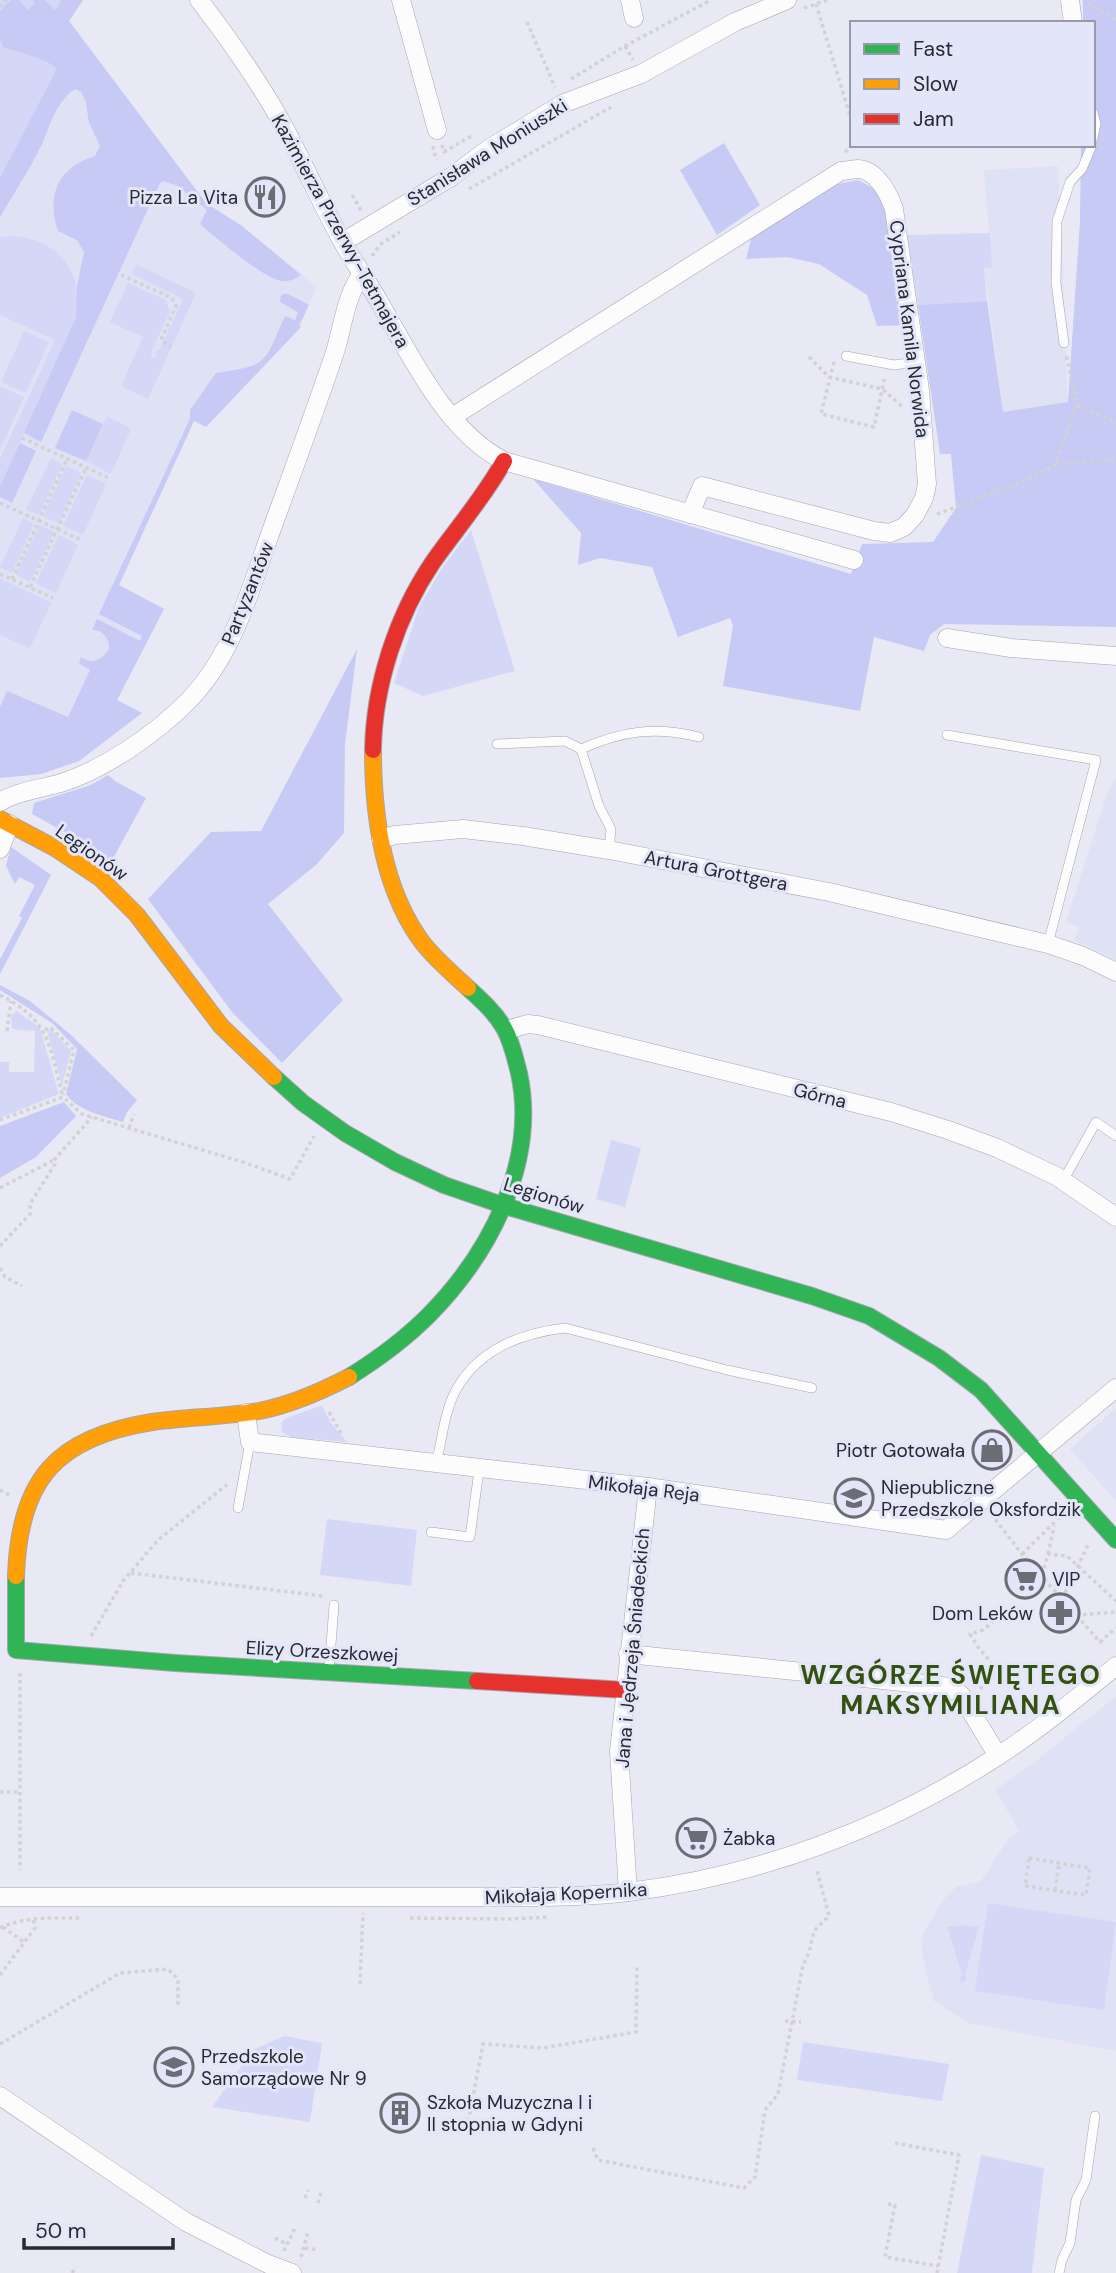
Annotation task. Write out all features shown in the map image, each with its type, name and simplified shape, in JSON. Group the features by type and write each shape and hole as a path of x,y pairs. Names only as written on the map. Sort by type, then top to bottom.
{"street":[{"name":"Kazimierza Przerwy-Tetmajera","path":"199,0 241,57 281,122 342,242 367,269 417,368 452,416 488,453 505,461 854,560"},
{"path":"401,0 437,130"},
{"path":"630,0 634,18"},
{"path":"1070,0 1073,21"},
{"name":"Stanisława Moniuszki","path":"342,242 451,177 487,150 562,104 641,74 735,22 790,6"},
{"name":"Cypriana Kamila Norwida","path":"452,416 841,171 859,169 868,171 886,188 894,209 916,362 927,466 924,498 915,515"},
{"name":"Partyzantów","path":"0,802 63,782 98,766 150,734 190,699 217,667 241,611 308,430 336,351 350,293 367,269"},
{"path":"18,1657 8,1592 18,1539 27,1504 40,1479 56,1459 96,1436 164,1420 246,1413 285,1405 346,1378 407,1337 430,1315 471,1263 490,1233 502,1205 520,1152 524,1119 522,1084 506,1030 495,1015 421,941 408,919 392,883 381,839 373,753 376,720 394,644 410,601 430,567 491,486 505,461"},
{"path":"690,514 702,486 890,533 898,531 915,515"},
{"path":"947,638 1012,648 1116,656"},
{"path":"0,849 5,821"},
{"name":"Legionów","path":"5,821 100,878 126,902 221,1026 275,1080 345,1132 395,1162 444,1185 502,1205 869,1315 904,1335 981,1390 1116,1539"},
{"name":"Artura Grottgera","path":"381,839 395,835 463,829 609,850 829,892 1048,944 1083,956 1116,972"},
{"name":"Górna","path":"506,1030 528,1024 538,1025 891,1112 997,1148 1063,1181 1116,1217"},
{"name":"Mikołaja Reja","path":"250,1442 648,1487 946,1530 1116,1388"},
{"path":"246,1413 250,1442"},
{"name":"Jana i Jędrzeja Śniadeckich","path":"628,1892 620,1751 628,1654 648,1487"},
{"path":"628,1654 951,1687 961,1695 999,1756"},
{"name":"Elizy Orzeszkowej","path":"18,1657 85,1655 329,1673 625,1689"},
{"name":"Mikołaja Kopernika","path":"0,1897 531,1898 628,1892 716,1877 818,1846 891,1816 999,1756 1059,1713 1116,1666"},
{"path":"0,2096 186,2222 228,2245 296,2266"}],"lane":[{"path":"1064,343 1056,283 1058,221 1070,182 1082,169 1090,147"},
{"path":"846,356 894,365 916,362"},
{"path":"581,749 596,742 641,730 668,731 699,737"},
{"path":"947,735 1096,760 1048,944"},
{"path":"497,744 565,741 581,749 599,806 611,830 609,850"},
{"path":"1063,1181 1096,1122 1116,1136"},
{"path":"436,1464 455,1392 469,1370 491,1351 512,1340 545,1330 565,1328 727,1370 812,1388"},
{"path":"238,1508 250,1442"},
{"path":"432,1532 470,1536 479,1469"},
{"path":"329,1673 334,1605"},
{"path":"1059,2273 1070,2243 1076,2200 1086,2180 1095,2116"}],"path":[{"path":"0,6 7,0"},
{"path":"567,81 711,0"},
{"path":"790,6 816,4 827,0"},
{"path":"1085,0 1116,20"},
{"path":"816,4 850,115"},
{"path":"527,22 553,82"},
{"path":"458,195 614,106"},
{"path":"443,152 477,133"},
{"path":"367,269 381,244 403,230"},
{"path":"121,275 172,298 176,306 161,340 171,346"},
{"path":"1055,464 1077,405 1064,343"},
{"path":"809,357 829,377 882,389 874,426 821,414 829,377 832,363 846,356"},
{"path":"1077,405 1116,423"},
{"path":"22,438 109,478"},
{"path":"12,579 67,459"},
{"path":"915,515 924,519 1019,483 1055,464 1116,460"},
{"path":"30,587 86,468"},
{"path":"0,503 81,540"},
{"path":"0,574 53,598"},
{"path":"0,995 27,1011 45,1030 63,1097 82,1114 246,1163 290,1179 316,1132"},
{"path":"7,1031 11,1001"},
{"path":"45,1030 50,1027 74,1050 63,1097"},
{"path":"0,1121 63,1097"},
{"path":"130,1128 134,1114"},
{"path":"0,1188 54,1160 92,1117"},
{"path":"0,1246 30,1214 30,1204 55,1164 54,1160"},
{"path":"0,1268 2,1276 22,1286"},
{"path":"328,1410 344,1436"},
{"path":"85,1655 97,1624 131,1573 158,1540 234,1479 243,1478"},
{"path":"990,1512 1022,1554 1100,1642 1116,1628"},
{"path":"1022,1554 1062,1516"},
{"path":"1041,1575 1054,1524"},
{"path":"1062,1599 1088,1545"},
{"path":"1048,1554 1067,1556 1116,1601"},
{"path":"131,1573 323,1595 334,1605"},
{"path":"1076,1615 1116,1612"},
{"path":"968,1706 982,1687 999,1672 970,1634 983,1630 1003,1614"},
{"path":"18,1657 20,1870"},
{"path":"0,1792 20,1792"},
{"path":"1029,1858 1059,1863 1090,1868 1086,1895 1025,1886 1029,1858"},
{"path":"1055,1890 1059,1863"},
{"path":"593,2148 598,2160 744,2188 755,2177 765,2110 778,2094 803,1965 814,1931 829,1916 817,1870"},
{"path":"360,1984 363,1917"},
{"path":"403,1917 562,1917"},
{"path":"0,1975 35,1928 33,1919"},
{"path":"2,1927 18,1921"},
{"path":"2,1927 24,1942"},
{"path":"467,2128 483,2044 543,2049 636,2032 637,1968"},
{"path":"0,2044 120,1973 168,1969 178,1979 178,2008"},
{"path":"785,2021 801,2022"},
{"path":"895,2143 959,2155 937,2273"},
{"path":"306,2198 308,2190"},
{"path":"318,2203 321,2193"},
{"path":"888,2204 895,2205 884,2257 938,2266"},
{"path":"284,2254 295,2228"},
{"path":"296,2266 305,2248 308,2232"},
{"path":"275,2238 287,2244"},
{"path":"305,2248 318,2250"},
{"path":"72,2273 76,2267"}],"shaded area":[{"path":"0,0 83,0 68,21 76,30 0,179"},
{"path":"11,0 19,0 28,10 35,3 33,0 45,0 54,10 61,0 83,0 69,21 206,203 242,226 301,275 292,280 281,281 263,273 200,224 207,210 178,186 164,181 160,183 41,442 24,433 76,317 77,287 84,252 77,240 58,231 55,194 64,175 72,167 95,156 100,146 89,123 86,102 81,92 75,89 58,107 42,144 0,217 0,178 57,68 38,58 3,47 0,39 0,11"},
{"path":"1083,0 1116,0 1116,627 944,624 930,635 924,651 874,637 860,711 723,686 733,626 730,618 678,637 652,567 600,558 578,565 581,533 533,479 851,574 862,544 933,542 956,508 951,454 940,454 918,305 987,301 1003,412 1068,402 1080,220 1081,147 1095,147 1095,21 1083,21"},
{"path":"76,30 206,203 242,226 317,287 299,326 301,327 206,427 194,421 119,585 164,609 117,700 142,713 79,761 41,774 0,778 0,179"},
{"path":"724,143 760,205 717,235 680,170"},
{"path":"1058,166 1068,402 1003,412 984,267 992,266 984,170"},
{"path":"858,180 875,189 886,200 906,325 877,326 867,295 819,264 787,257 746,259 751,239 833,185"},
{"path":"990,233 992,267 984,268 987,301 918,305 907,235"},
{"path":"11,236 44,244 67,264 74,278 77,309 73,327 0,486 0,459 55,340 0,315 0,237"},
{"path":"136,264 196,293 148,399 121,386 143,337 110,322 128,283 166,300 170,312 151,352 152,358 157,357 155,352 160,349 183,299 132,274"},
{"path":"283,294 309,305 299,326 301,327 206,427 194,421 119,585 164,609 117,700 142,713 79,761 41,774 0,778 0,707 7,691 68,717 90,670 79,663 81,657 89,661 96,660 109,649 105,636 92,630 97,619 140,641 142,636 99,614 190,419 190,410 216,373 246,367 262,360 273,344 285,316 295,320 298,312 280,302"},
{"path":"24,331 49,342 26,393 1,382"},
{"path":"0,386 24,397 0,450"},
{"path":"72,410 103,424 86,461 55,448"},
{"path":"107,416 131,429 111,474 86,461"},
{"path":"20,443 36,451 12,503 0,497 0,486"},
{"path":"51,458 62,464 39,515 26,510"},
{"path":"66,466 81,473 59,523 43,517"},
{"path":"87,475 106,484 83,535 63,526"},
{"path":"23,518 34,523 12,573 0,567"},
{"path":"39,525 54,532 30,582 16,575"},
{"path":"471,530 515,671 423,696 394,683 419,607 442,568"},
{"path":"59,535 78,545 56,593 36,583"},
{"path":"0,578 51,603 30,648 0,635"},
{"path":"357,649 345,744 344,833 316,865 268,904 343,1000 282,1063 232,1012 148,899 211,832 261,831"},
{"path":"108,775 146,798 110,864 88,845 32,814 34,803 91,785"},
{"path":"1116,777 1116,960 1074,940 1079,927 1066,922 1108,791"},
{"path":"11,847 51,875 0,974 0,959 22,918 19,916 35,885 19,877 15,884 6,866"},
{"path":"0,985 30,1001 70,1034 137,1100 123,1122 92,1112 71,1100 66,1094 77,1049 52,1023 0,990"},
{"path":"17,1011 40,1028 59,1094 0,1118 0,1062 9,1062 9,1072 34,1072 35,1031 12,1029 11,1015"},
{"path":"51,1029 71,1051 62,1085 47,1031"},
{"path":"64,1102 76,1116 36,1157 0,1178 0,1126"},
{"path":"611,1140 641,1148 625,1207 596,1199"},
{"path":"320,1406 347,1442 291,1437 282,1432 281,1423 286,1418"},
{"path":"1116,1408 1116,1501 1070,1449"},
{"path":"327,1519 417,1530 411,1586 320,1575"},
{"path":"1116,1696 1116,2051 968,2023 934,2001 922,1951 923,1933 943,1900 956,1887 981,1881 1009,1838 1019,1830 995,1790 1035,1762"},
{"path":"988,1903 1116,1922 1104,2010 975,1991"},
{"path":"947,1927 979,1927 965,1974 967,1980 962,1983 959,1981 962,1974"},
{"path":"284,2036 322,2043 310,2122 212,2107 253,2050"},
{"path":"803,2042 949,2064 942,2101 797,2080"},
{"path":"981,2155 1044,2168 1032,2273 957,2273"}],"traffic: fast":[{"path":"349,1377 410,1332 451,1290 489,1235 515,1172 522,1140 523,1106 519,1073 504,1028 492,1011 468,988"},
{"path":"274,1077 303,1103 345,1133 395,1162 444,1185 502,1205 812,1296 869,1316 939,1358 981,1390 1116,1540"},
{"path":"16,1576 16,1650 175,1663 477,1681"}],"traffic: slow":[{"path":"373,750 378,825 389,875 398,899 422,942 468,988"},
{"path":"0,819 55,848 100,878 137,915 221,1026 274,1077"},
{"path":"16,1576 25,1513 35,1489 50,1468 68,1452 91,1439 119,1429 152,1422 232,1415 271,1408 305,1397 349,1377"}],"traffic: jam":[{"path":"373,750 374,725 383,676 398,628 433,562 504,461"},
{"path":"477,1681 625,1690"}],"place":[{"name":"Pizza La Vita","path":"265,197"},
{"name":"Piotr Gotowała","path":"992,1450"},
{"name":"Niepubliczne Przedszkole Oksfordzik","path":"854,1498"},
{"name":"VIP","path":"1025,1579"},
{"name":"Dom Leków","path":"1060,1613"},
{"name":"Żabka","path":"696,1838"},
{"name":"Przedszkole Samorządowe Nr 9","path":"174,2067"},
{"name":"Szkoła Muzyczna I i II stopnia w Gdyni","path":"400,2113"}],"district":[{"name":"WZGÓRZE ŚWIĘTEGO MAKSYMILIANA","path":"951,1690"}]}
